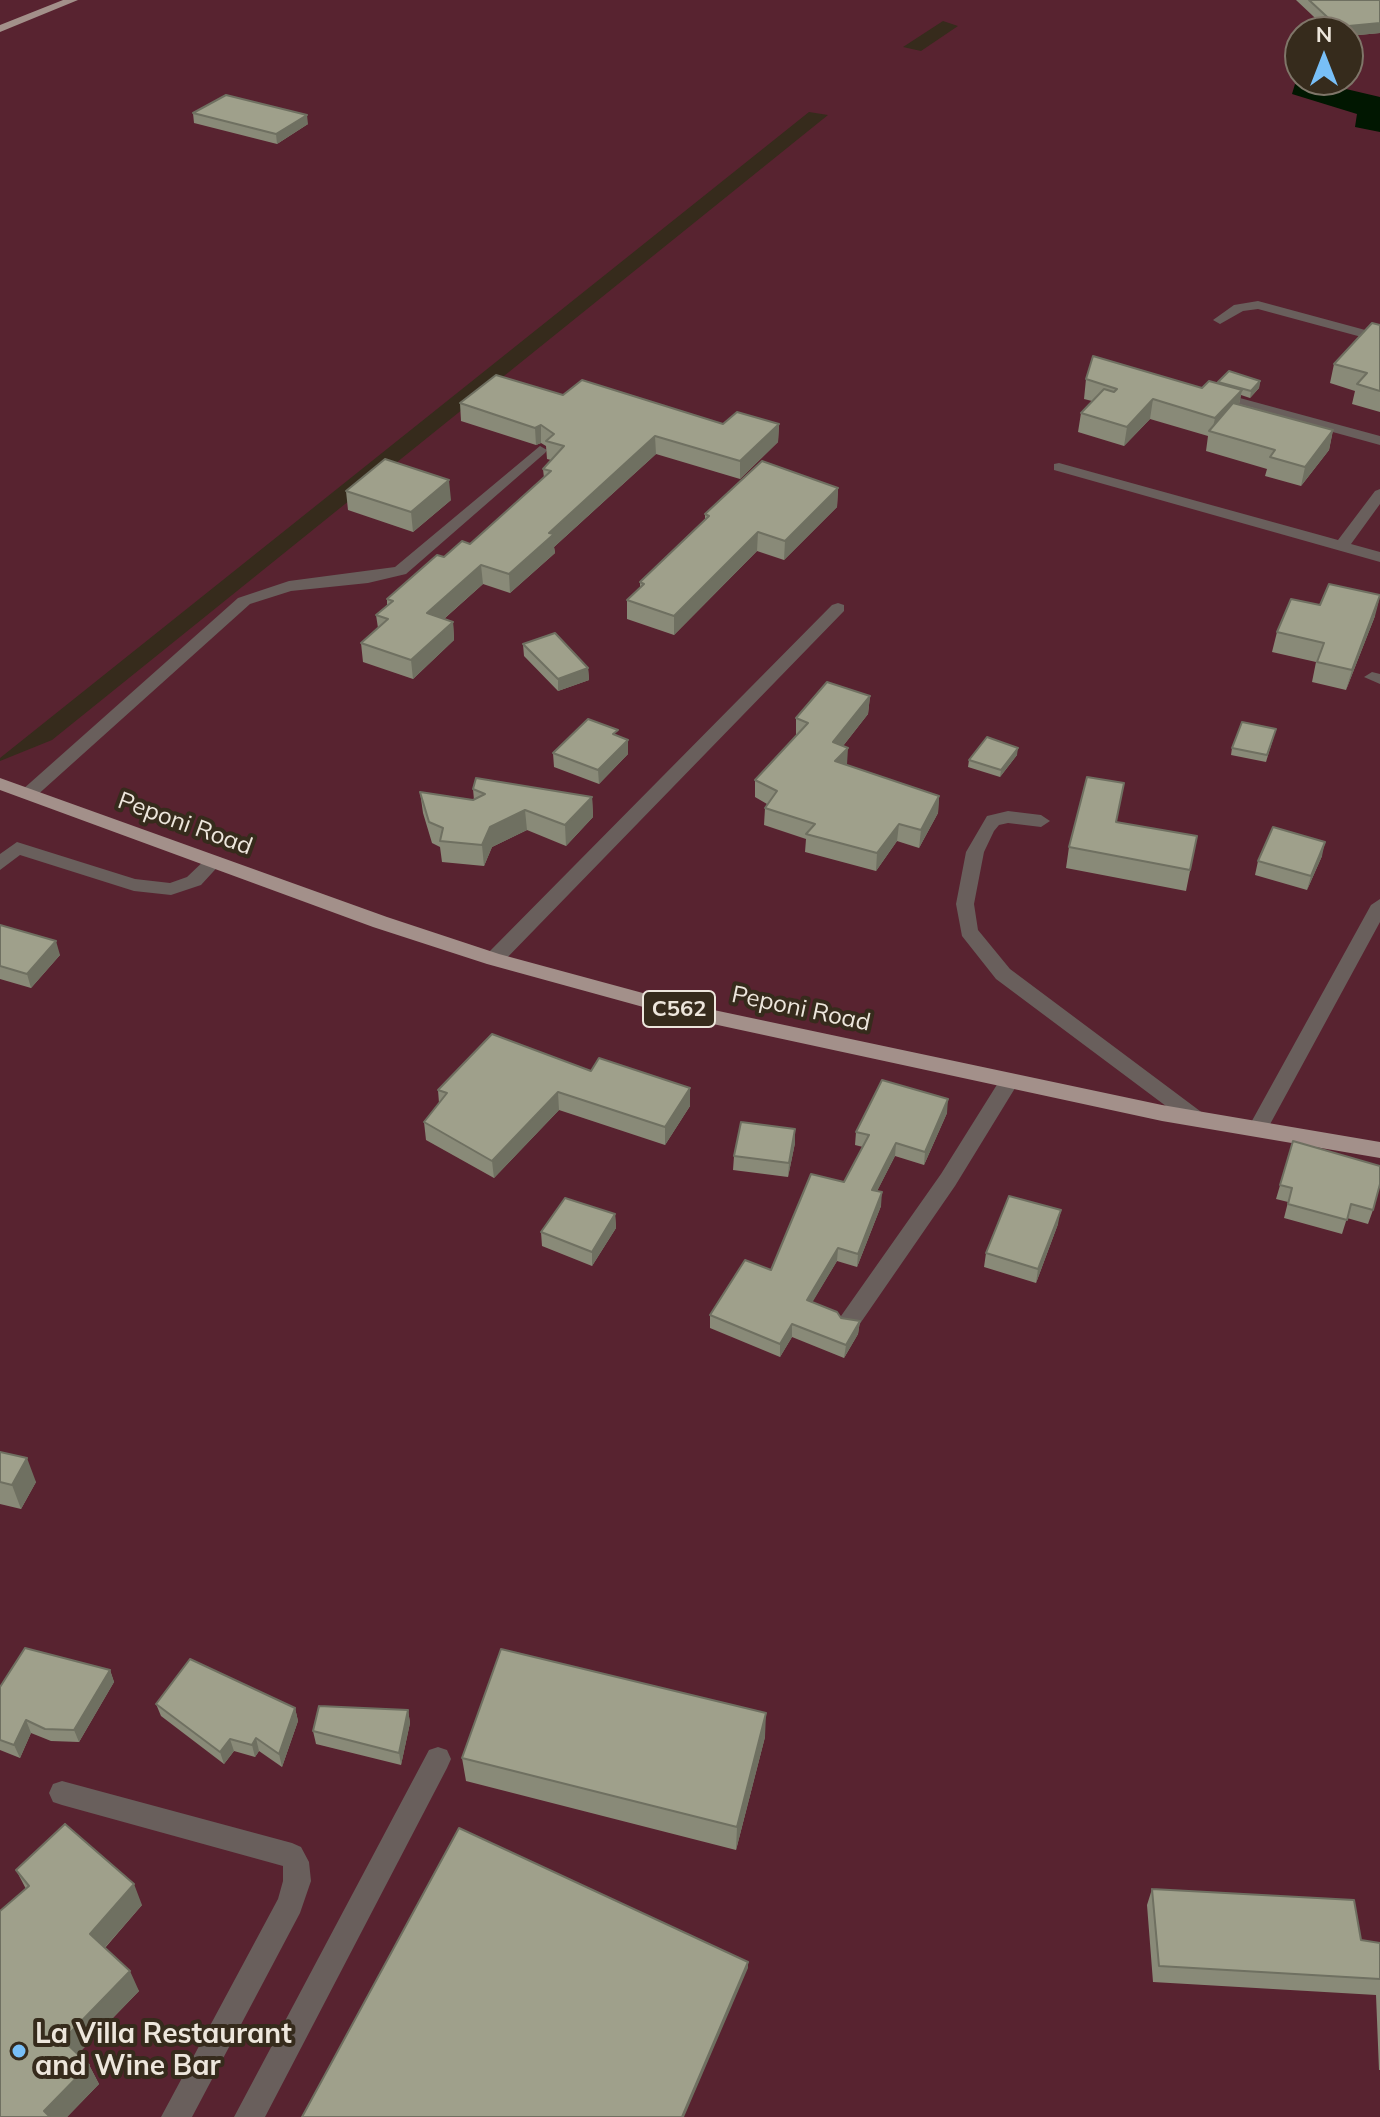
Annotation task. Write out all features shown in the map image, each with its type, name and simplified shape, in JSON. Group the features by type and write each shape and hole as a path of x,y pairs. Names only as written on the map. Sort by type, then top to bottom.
{"main road":[{"path":"0,16 40,0"},
{"path":"0,29 73,0"},
{"name":"Peponi Road","path":"0,784 380,922 494,959 676,1009 1197,1119 1380,1150"}],"street":[{"path":"1220,320 1239,308 1258,305 1380,338"},
{"path":"1203,392 1380,441"},
{"path":"28,794 244,601 289,586 368,578 400,571 540,450"},
{"path":"1059,467 1343,544 1380,557"},
{"path":"1343,544 1380,494"},
{"path":"494,959 838,608"},
{"path":"1041,821 1008,817 993,820 986,829 975,852 965,904 969,931 1003,974 1197,1119"},
{"path":"0,864 8,847 134,885 171,889 194,881 214,861"},
{"path":"1258,1128 1380,905"},
{"path":"849,1322 948,1180 1010,1080"},
{"path":"249,2117 438,1759"},
{"path":"62,1793 292,1856 296,1862 297,1881 290,1904 176,2117"}],"shaded area":[{"path":"0,0 1380,0 1380,2117 0,2117 0,761 52,740 828,115 809,112 0,758","holes":["943,21 958,26 921,51 903,47"]},
{"path":"1364,93 1380,97 1380,132 1355,127 1357,114 1298,96 1364,96"}],"building":[{"path":"1309,0 1380,0 1380,23 1364,25 1364,16 1326,16"},
{"path":"226,95 307,115 276,134 193,113"},
{"path":"1372,323 1380,325 1380,391 1357,384 1367,373 1334,364"},
{"path":"1093,356 1202,388 1209,381 1242,390 1215,418 1153,399 1127,427 1081,413 1104,389 1114,392 1117,389 1086,379"},
{"path":"1229,371 1260,381 1251,391 1218,382"},
{"path":"496,375 563,395 582,380 723,424 737,412 779,424 740,461 655,436 509,574 481,565 427,613 453,622 411,660 361,643 388,619 376,615 393,601 387,599 437,555 444,557 462,541 470,544 551,471 543,469 564,446 546,441 554,434 541,425 535,428 460,403"},
{"path":"1233,403 1333,430 1305,467 1270,457 1275,450 1209,431"},
{"path":"385,459 449,480 411,512 346,491"},
{"path":"762,461 838,488 785,541 758,532 674,616 627,600 644,584 640,582 709,516 705,514"},
{"path":"1329,584 1380,595 1352,670 1317,662 1324,643 1277,632 1291,599 1320,605"},
{"path":"555,633 588,668 558,679 523,644"},
{"path":"827,682 870,696 833,742 848,748 835,761 939,796 921,830 899,824 877,853 806,834 815,824 765,808 777,791 755,780 808,723 796,718"},
{"path":"588,719 618,730 613,734 628,740 598,770 553,753"},
{"path":"1242,722 1276,729 1267,755 1232,748"},
{"path":"987,737 1018,748 1001,770 969,760"},
{"path":"1087,777 1124,783 1116,822 1197,836 1190,870 1069,847"},
{"path":"476,778 592,797 565,825 525,810 490,827 482,845 440,841 443,828 429,822 420,792 473,800 485,794 473,789"},
{"path":"1273,827 1325,842 1311,876 1258,861"},
{"path":"0,925 56,941 27,974 0,966"},
{"path":"492,1034 591,1071 599,1058 690,1088 665,1127 558,1092 492,1161 424,1122 447,1093 438,1090"},
{"path":"882,1080 948,1099 925,1152 896,1143 872,1190 882,1192 858,1254 838,1248 807,1300 837,1312 841,1318 860,1321 846,1345 792,1324 780,1344 710,1315 745,1260 771,1270 811,1174 844,1182 869,1135 856,1132"},
{"path":"741,1122 795,1129 789,1163 734,1156"},
{"path":"1293,1141 1380,1166 1380,1184 1373,1210 1351,1204 1347,1220 1288,1204 1292,1188 1280,1185"},
{"path":"1009,1196 1061,1210 1038,1269 986,1253"},
{"path":"565,1198 615,1214 592,1252 541,1232"},
{"path":"0,1452 27,1458 12,1485 0,1482"},
{"path":"25,1648 110,1670 74,1730 45,1729 26,1720 14,1745 0,1740 0,1687"},
{"path":"501,1649 766,1713 737,1827 462,1758"},
{"path":"190,1659 295,1708 279,1754 256,1738 252,1745 230,1739 220,1752 156,1704"},
{"path":"319,1706 408,1710 399,1753 313,1731"},
{"path":"65,1824 134,1884 90,1934 130,1971 63,2040 89,2065 44,2111 50,2117 0,2117 0,1911 29,1886 16,1870"},
{"path":"459,1828 748,1962 682,2117 302,2117"},
{"path":"1152,1889 1354,1900 1361,1940 1380,1943 1380,1979 1159,1966"}],"place":[{"name":"La Villa Restaurant and Wine Bar","path":"19,2051"}]}
